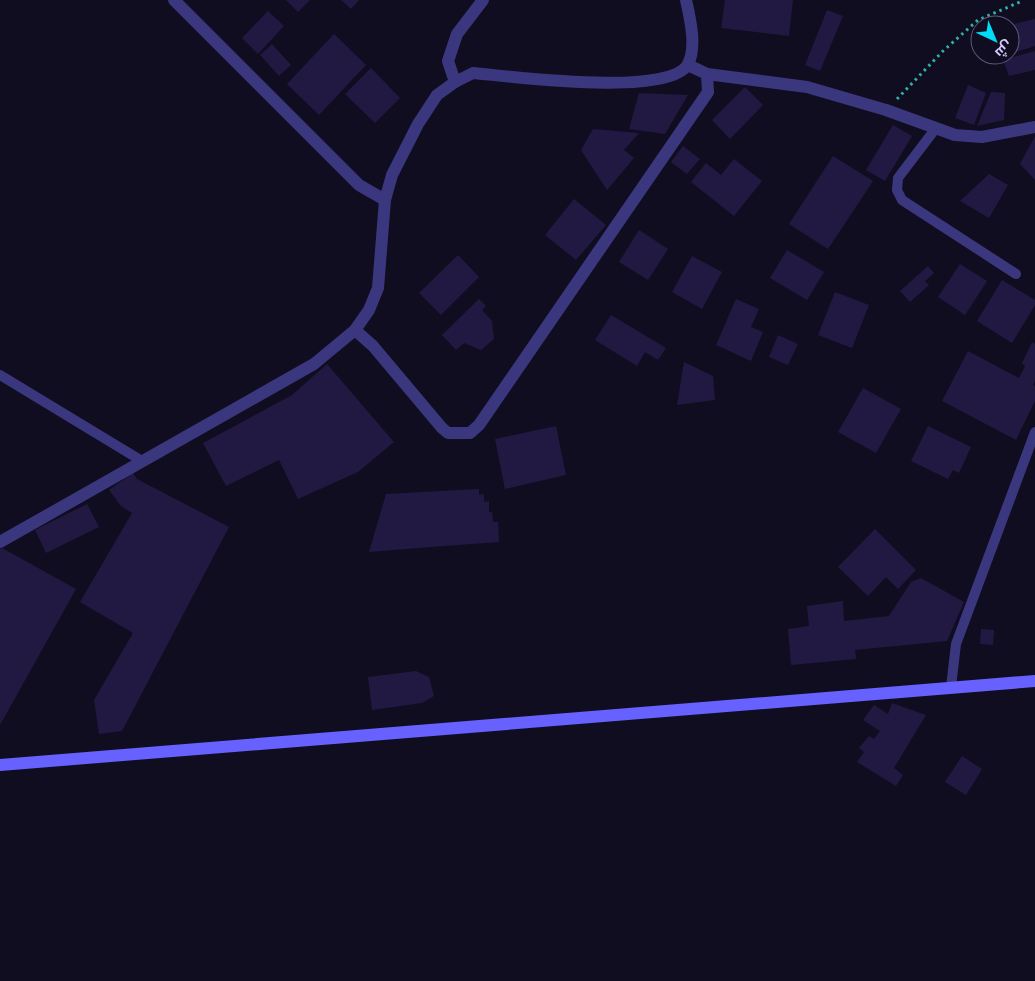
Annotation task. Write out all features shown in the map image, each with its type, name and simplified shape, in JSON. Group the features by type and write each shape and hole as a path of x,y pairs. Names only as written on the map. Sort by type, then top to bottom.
{"main road":[{"path":"0,765 1035,681"}],"street":[{"path":"174,0 360,185 385,200"},
{"path":"455,82 448,61 457,34 483,0"},
{"path":"0,542 314,364 355,330 369,310 378,288 385,200 392,175 418,124 437,96 455,82 472,73 591,83 644,81 676,75 688,65 692,49 692,30 686,0"},
{"path":"688,65 707,74 807,87 886,110 955,135 982,137 1035,127"},
{"path":"355,330 374,346 442,428 448,433 470,434 480,425 708,92 707,74"}],"lane":[{"path":"936,128 898,178 897,190 902,200 1016,274"},
{"path":"0,375 142,461"},
{"path":"951,687 956,644 1035,432"}],"path":[{"path":"886,110 944,51 978,20 1022,0"}],"building":[{"path":"286,0 310,0 298,12"},
{"path":"341,0 359,0 351,9"},
{"path":"725,0 793,0 789,36 721,28"},
{"path":"827,10 843,16 820,71 805,65"},
{"path":"268,11 284,26 258,54 242,38"},
{"path":"1035,19 1035,46 1020,51 1020,23"},
{"path":"334,34 366,65 319,115 287,84"},
{"path":"272,44 291,65 279,76 260,55"},
{"path":"1035,51 1035,70 1009,76 1005,65 1020,65 1020,55"},
{"path":"371,68 400,98 375,123 345,94"},
{"path":"968,85 986,93 974,125 955,118"},
{"path":"745,87 763,105 730,139 712,120"},
{"path":"991,92 1005,93 1004,120 977,126"},
{"path":"639,93 688,95 665,134 629,129"},
{"path":"893,125 912,136 885,181 866,170"},
{"path":"593,129 639,133 624,150 634,158 607,190 581,150"},
{"path":"1035,136 1035,180 1020,164"},
{"path":"683,146 700,159 687,174 671,162"},
{"path":"833,156 873,181 828,249 789,224"},
{"path":"734,159 762,181 734,216 691,182 706,163 721,175"},
{"path":"989,174 1008,185 989,218 960,201"},
{"path":"574,199 606,225 576,260 545,235"},
{"path":"639,230 668,249 648,280 619,262"},
{"path":"787,250 824,272 807,300 770,278"},
{"path":"458,255 479,277 441,315 419,293"},
{"path":"692,256 722,272 702,309 672,292"},
{"path":"960,264 987,281 965,315 938,297"},
{"path":"928,266 934,273 925,281 929,285 910,302 900,291"},
{"path":"1002,280 1035,300 1035,305 1012,343 977,321"},
{"path":"835,292 869,305 852,348 818,335"},
{"path":"479,299 486,306 482,310 492,321 494,339 481,350 464,343 456,350 442,335"},
{"path":"736,299 759,309 751,327 763,332 751,361 716,345"},
{"path":"611,315 666,348 658,360 645,352 637,366 595,340"},
{"path":"778,335 798,344 788,365 769,357"},
{"path":"1032,342 1035,344 1035,381 1033,385 1035,386 1035,401 1016,440 942,401 968,351 1019,378 1025,366 1022,363"},
{"path":"684,362 713,376 715,400 677,405"},
{"path":"327,364 394,442 358,472 298,499 279,460 226,486 203,443 292,395"},
{"path":"863,388 901,409 876,453 838,432"},
{"path":"556,426 566,475 505,489 495,439"},
{"path":"928,426 971,447 959,473 953,470 948,479 911,461"},
{"path":"133,473 137,479 229,527 122,731 99,734 94,700 133,633 80,602 132,513 121,506 109,490"},
{"path":"479,489 479,495 484,494 484,502 489,501 489,512 492,512 493,522 498,522 499,542 369,552 386,494"},
{"path":"87,504 99,527 46,553 35,530"},
{"path":"875,529 916,570 898,589 886,577 868,596 838,567"},
{"path":"2,548 76,589 0,725 0,549"},
{"path":"921,578 964,602 947,641 855,650 856,659 791,665 788,629 809,626 807,606 843,601 844,621 889,616 911,582"},
{"path":"981,629 994,630 993,645 980,644"},
{"path":"416,671 429,677 434,696 422,703 372,710 368,677"},
{"path":"892,703 926,715 894,768 903,775 896,786 857,762 864,752 859,748 869,736 874,739 880,731 863,720 874,705 888,714"},
{"path":"962,756 982,769 966,795 945,782"}]}
